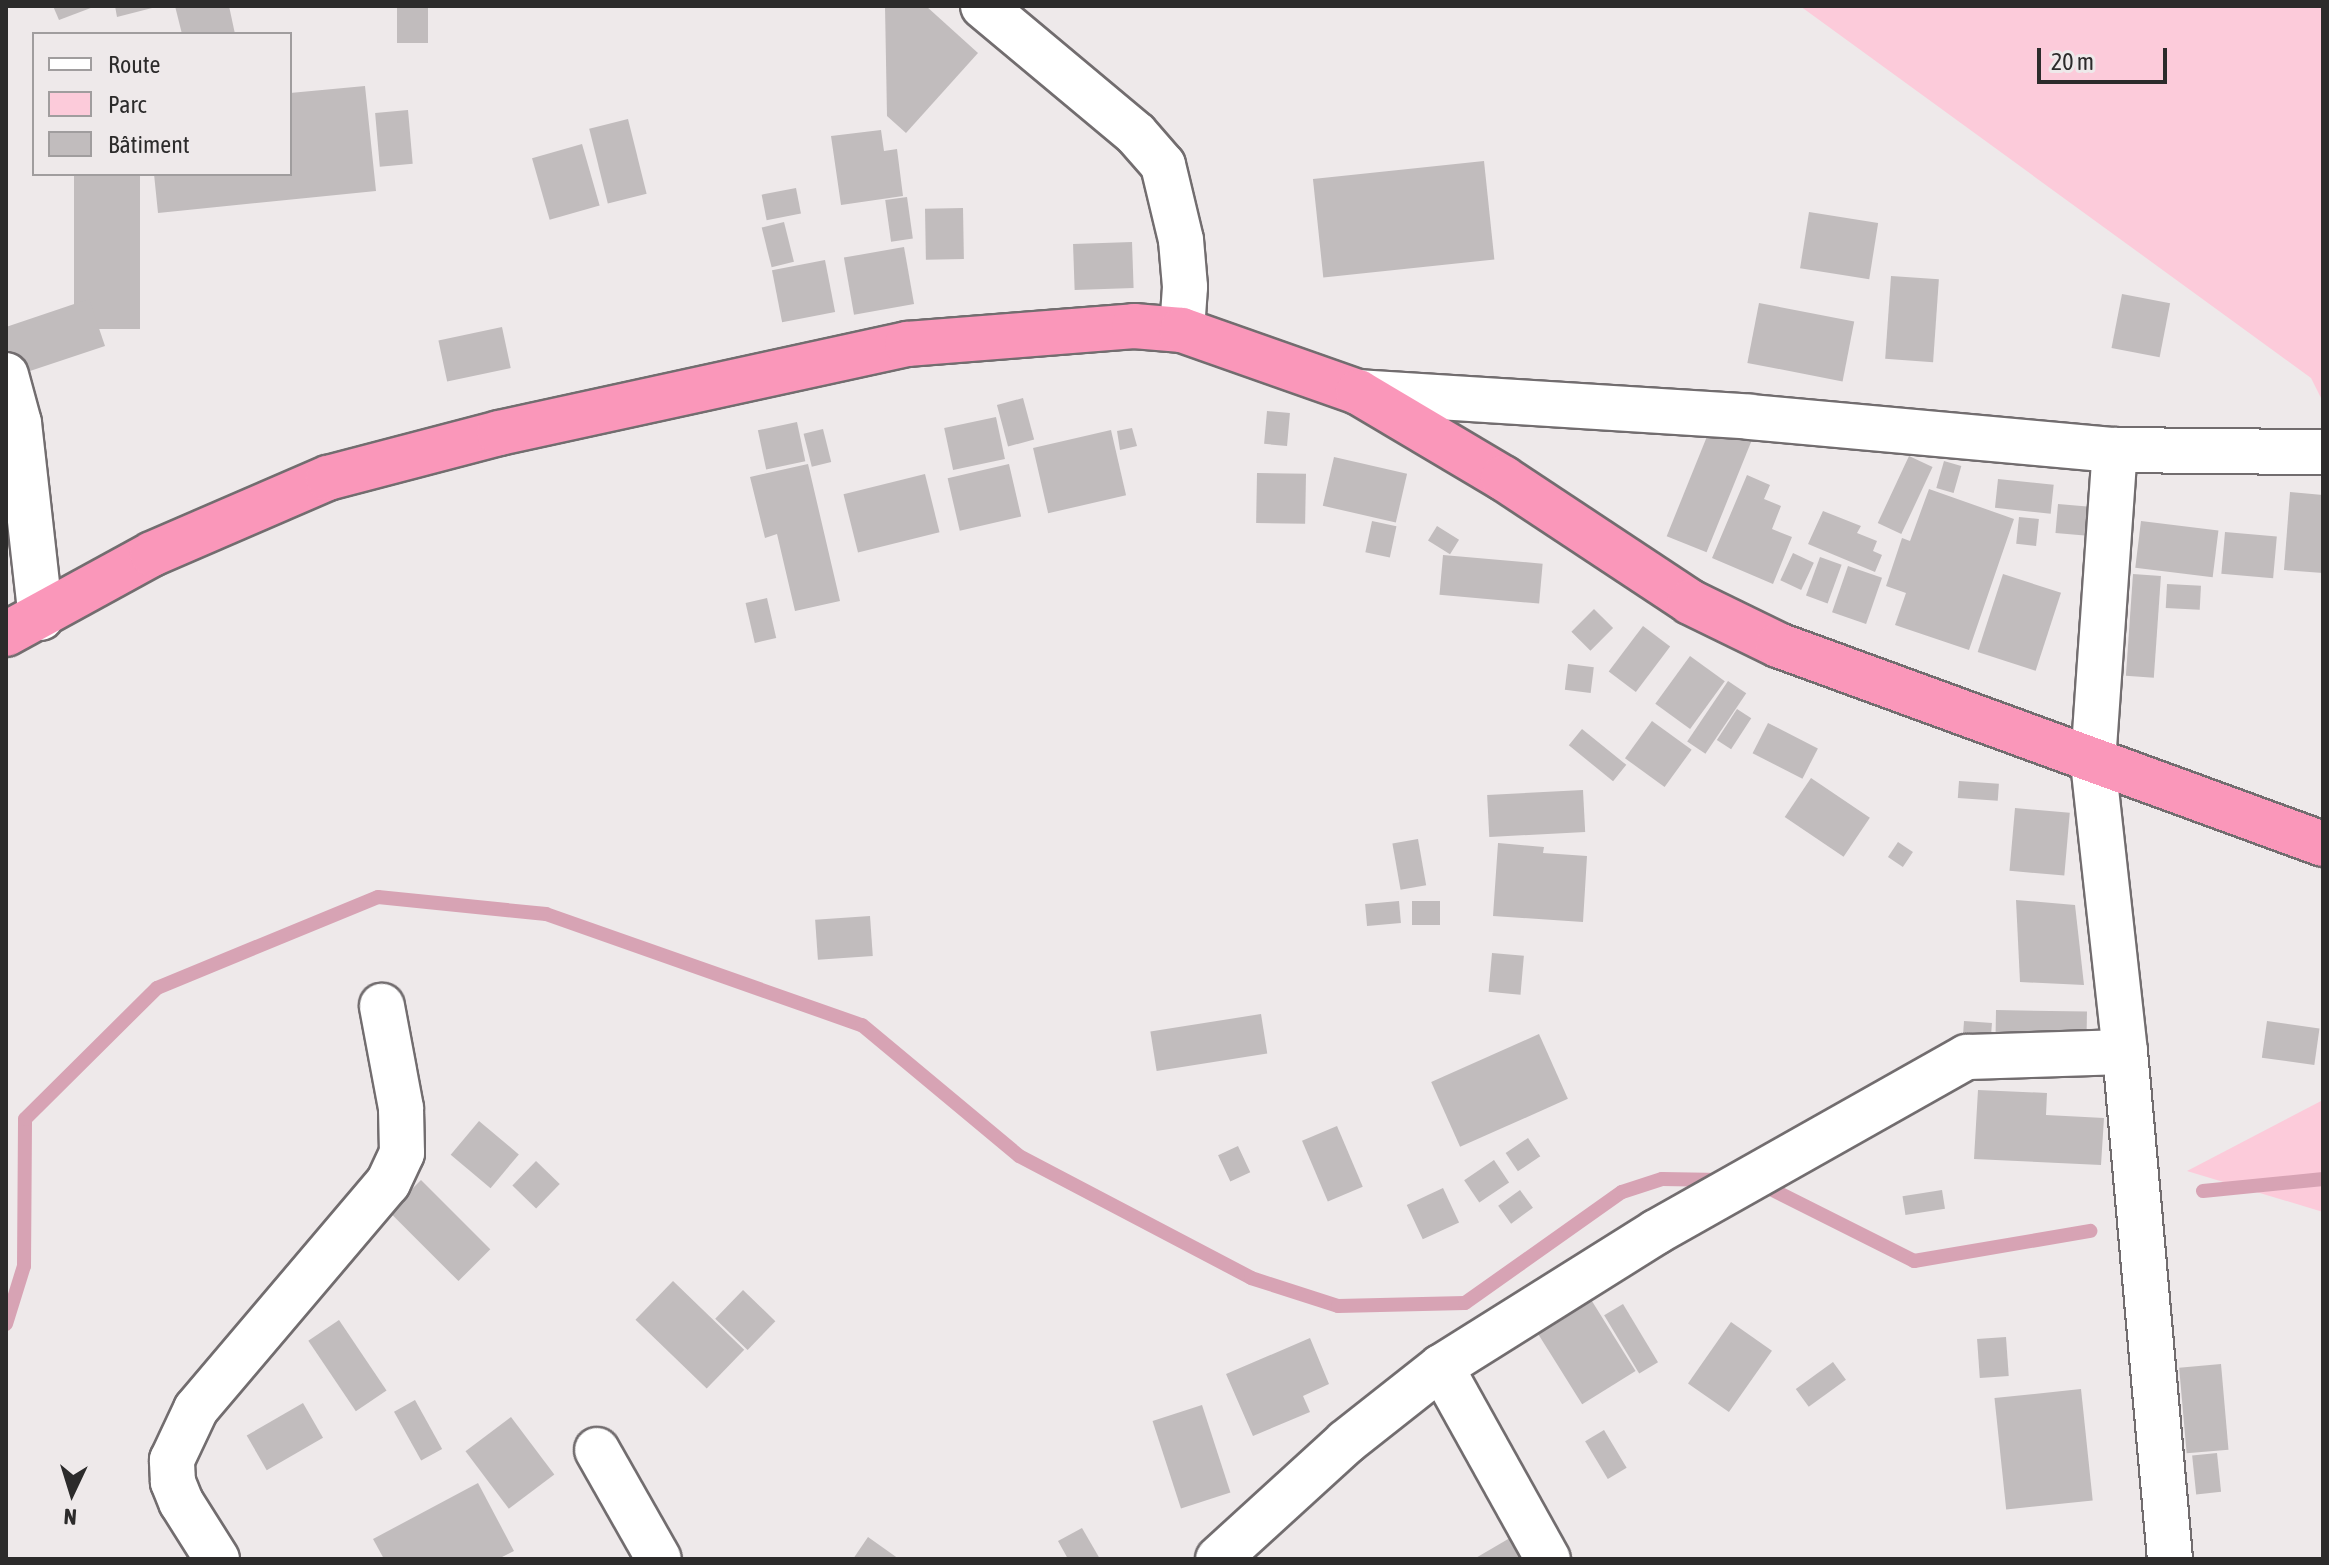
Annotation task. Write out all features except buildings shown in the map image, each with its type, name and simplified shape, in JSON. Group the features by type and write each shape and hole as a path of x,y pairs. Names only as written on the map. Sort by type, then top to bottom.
{"highway":[{"path":"23,626 152,554 328,478 499,433 907,344 1134,326 1182,330 1358,392 1503,478 1690,602 1778,645 2323,844"}],"street":[{"path":"983,6 1136,134 1163,165 1181,240 1185,287 1182,330"},
{"path":"6,375 19,423 23,626"},
{"path":"1358,392 1750,417 2115,450 2323,452"},
{"path":"2115,450 2093,762 2125,1052 2170,1559"},
{"path":"217,1559 181,1502 173,1482 172,1460 196,1409 388,1183 402,1153 401,1108 382,1006"},
{"path":"1218,1559 1346,1442 1441,1367 1656,1232 1967,1057 2125,1052"},
{"path":"1441,1367 1548,1559"},
{"path":"597,1450 659,1559"}],"green space":[{"path":"1800,6 2323,6 2323,402 2311,378"},
{"path":"2323,1100 2323,1212 2187,1171"}],"waterway":[{"path":"6,1324 24,1266 25,1119 157,988 378,897 546,914 862,1025 1019,1156 1251,1278 1338,1306 1465,1303 1622,1192 1662,1179 1721,1180"},
{"path":"2203,1191 2323,1179"},
{"path":"1757,1182 1914,1261 2090,1231"}]}
